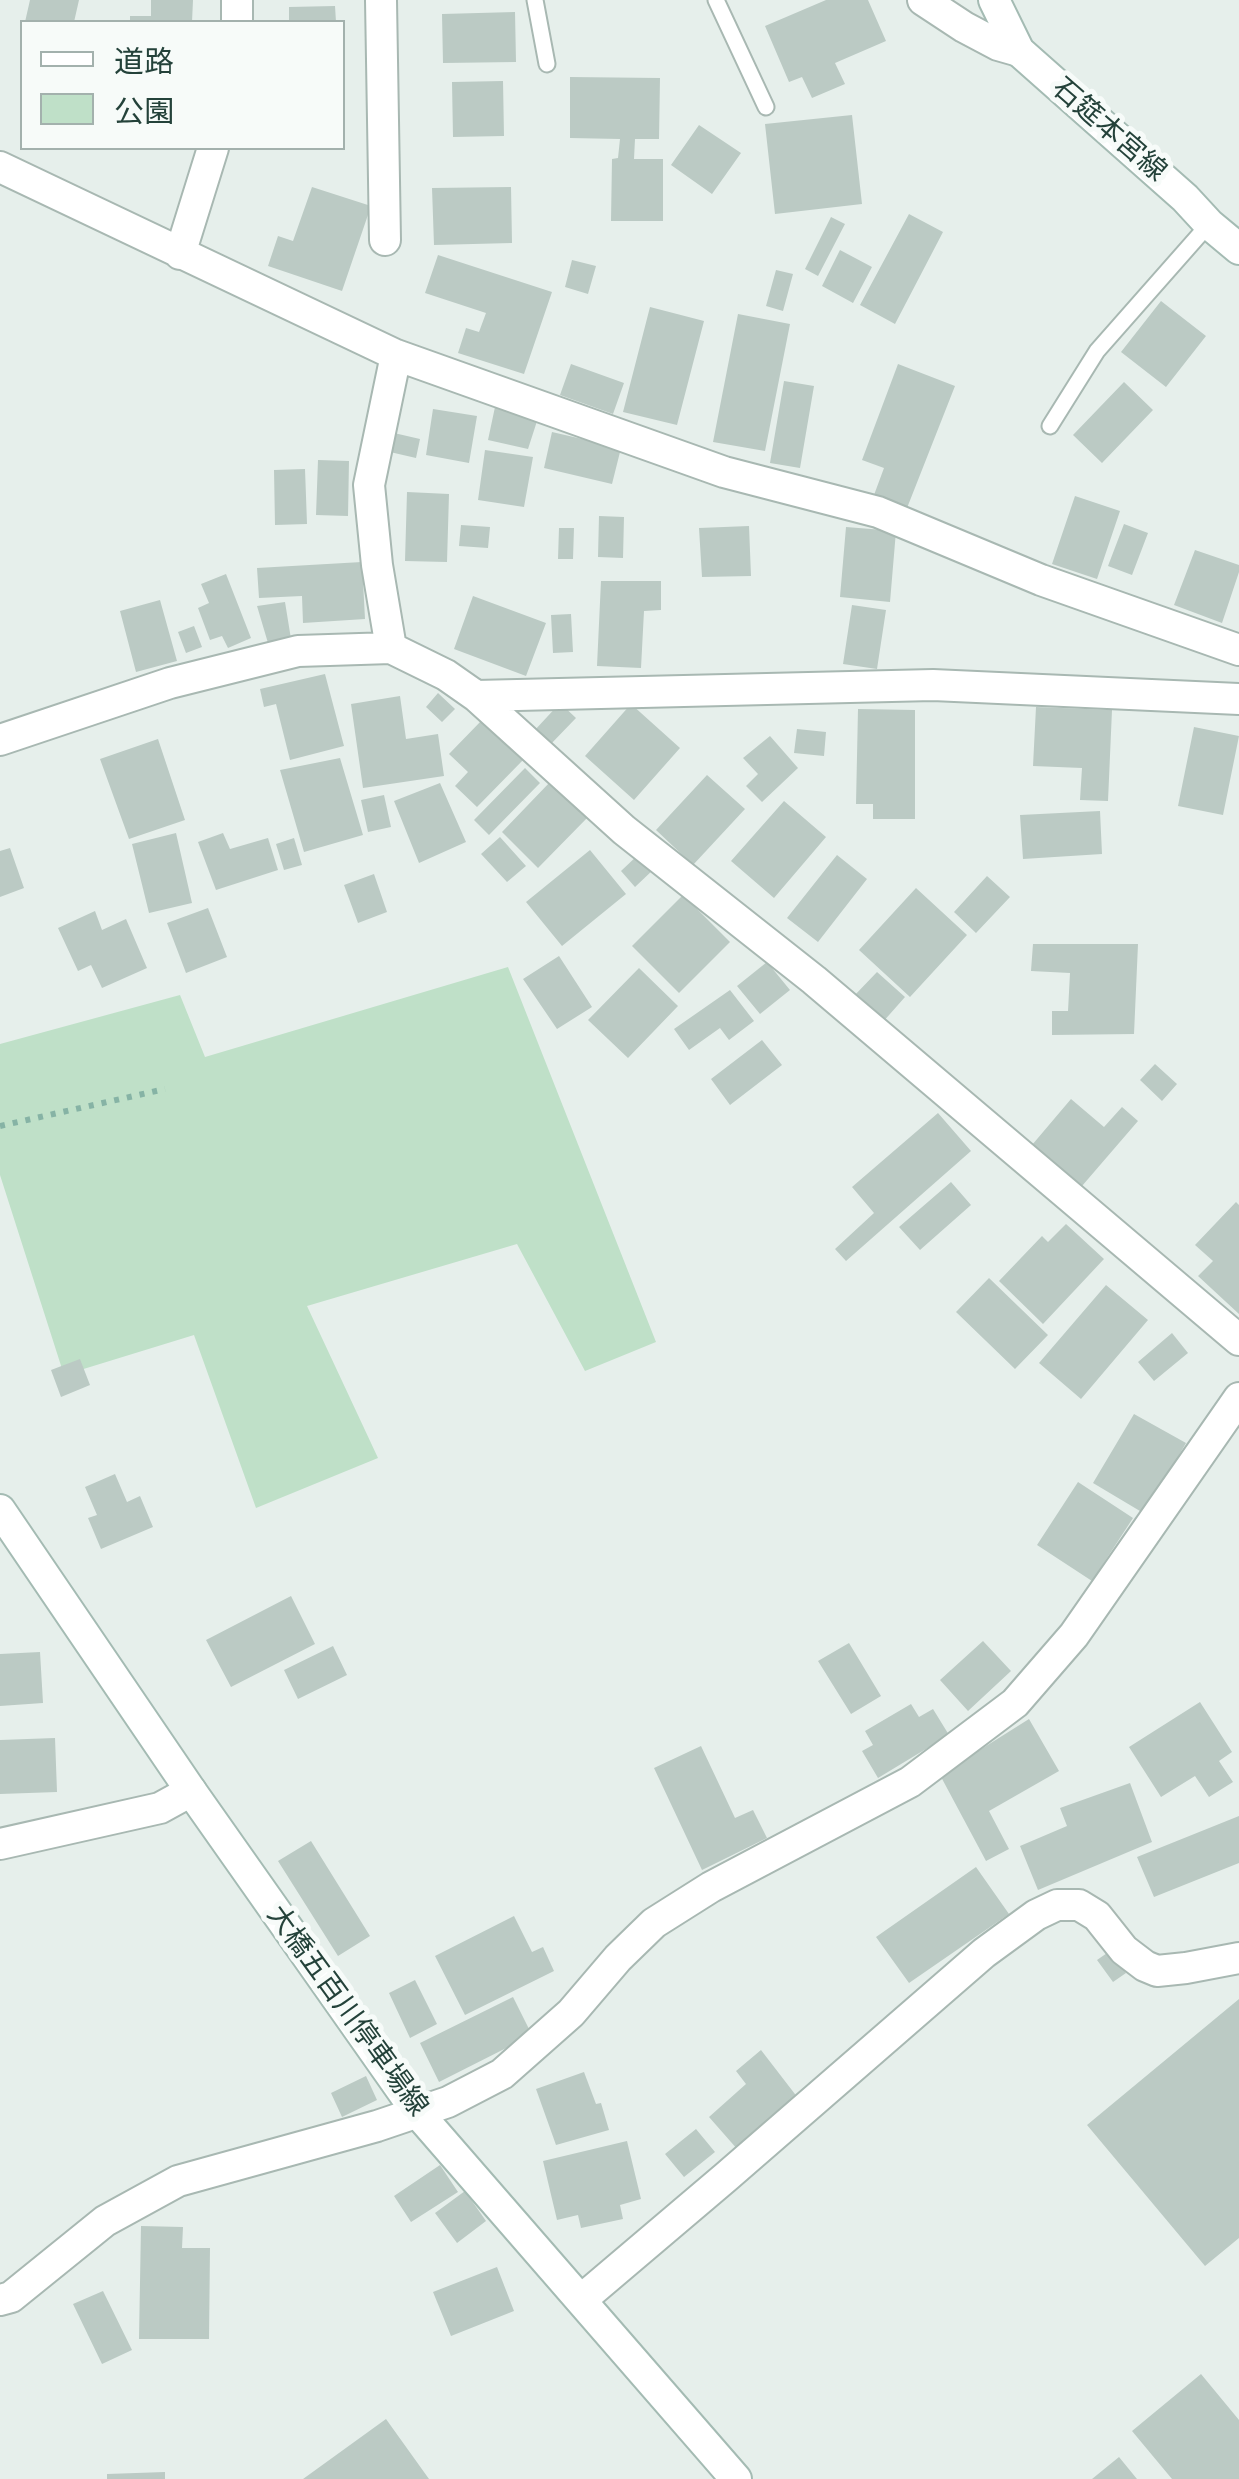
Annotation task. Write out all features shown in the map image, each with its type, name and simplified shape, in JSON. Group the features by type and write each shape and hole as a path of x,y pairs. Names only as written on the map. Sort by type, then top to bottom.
{"street":[{"path":"381,0 385,240"},
{"path":"923,0 981,36 1019,51"},
{"name":"石筵本宮線","path":"994,0 1019,51 1239,249"},
{"path":"180,254 212,150"},
{"path":"0,167 396,356 724,472 878,512 1040,580 1239,650"},
{"path":"390,648 369,485 396,356"},
{"path":"0,740 170,683 298,651 390,648 476,696 624,830 814,980 1239,1340"},
{"path":"476,696 933,685 1239,699"},
{"path":"0,2300 104,2222 178,2181 377,2126 448,2102 502,2074 572,2013 618,1958 654,1923 711,1887 910,1782 1015,1702 1074,1636 1239,1398"},
{"name":"大橋五百川停車場線","path":"0,1510 190,1791 416,2112 736,2479"},
{"path":"0,1844 160,1808 190,1791"},
{"path":"581,2300 984,1953 1036,1915 1056,1905 1079,1906 1096,1916 1124,1950 1157,1971 1239,1958"}],"lane":[{"path":"535,0 547,64"},
{"path":"716,0 766,107"},
{"path":"1050,426 1098,352 1209,224"}],"path":[{"path":"0,1126 165,1089"}],"green space":[{"path":"508,967 656,1342 585,1371 517,1244 307,1306 378,1458 256,1508 194,1335 64,1375 0,1175 0,1044 180,995 205,1057"}],"building":[{"path":"30,0 79,0 74,20 25,20"},
{"path":"151,0 193,0 192,20 130,20 130,16 151,16"},
{"path":"826,0 868,0 886,41 835,63 845,84 812,98 802,77 789,82 765,26"},
{"path":"335,6 336,20 289,20 289,7"},
{"path":"515,12 516,62 443,63 442,14"},
{"path":"570,77 660,78 659,139 635,139 634,159 663,159 663,221 611,221 612,159 618,158 620,139 570,138"},
{"path":"503,81 504,136 453,137 452,82"},
{"path":"852,115 862,204 775,214 765,124"},
{"path":"699,125 741,153 712,194 671,165"},
{"path":"312,187 371,206 342,291 268,266 278,236 293,241"},
{"path":"511,187 512,243 434,245 432,188"},
{"path":"909,214 943,232 895,324 860,305"},
{"path":"831,217 845,224 818,276 805,269"},
{"path":"840,250 872,267 853,303 822,286"},
{"path":"438,255 552,292 524,374 458,353 466,328 479,332 486,313 425,293"},
{"path":"572,260 596,266 588,294 565,287"},
{"path":"776,270 793,274 783,311 766,306"},
{"path":"1161,301 1206,336 1166,387 1121,352"},
{"path":"650,307 704,321 677,425 623,412"},
{"path":"738,314 790,324 765,451 713,442"},
{"path":"571,364 624,383 613,414 560,395"},
{"path":"898,364 955,386 907,508 874,495 884,468 862,460"},
{"path":"784,381 814,386 800,468 770,463"},
{"path":"1124,382 1153,410 1102,463 1073,435"},
{"path":"495,407 538,418 528,449 488,440"},
{"path":"433,409 477,416 469,463 426,455"},
{"path":"552,432 621,448 612,484 544,468"},
{"path":"394,433 420,439 416,458 390,452"},
{"path":"485,450 533,457 524,507 478,500"},
{"path":"318,460 349,461 348,516 316,515"},
{"path":"305,469 307,524 275,525 274,470"},
{"path":"407,492 449,494 447,562 405,561"},
{"path":"1075,496 1120,511 1097,579 1052,564"},
{"path":"599,516 624,517 623,558 598,557"},
{"path":"1124,524 1148,533 1132,575 1108,566"},
{"path":"461,525 490,527 488,548 459,546"},
{"path":"749,526 751,576 702,577 699,528"},
{"path":"846,527 896,531 890,602 840,597"},
{"path":"559,528 574,528 573,559 558,559"},
{"path":"1195,550 1239,565 1222,623 1174,605"},
{"path":"362,562 365,619 303,623 302,596 259,598 257,568"},
{"path":"226,574 251,638 228,648 222,636 210,640 198,608 209,603 201,584"},
{"path":"601,581 661,581 661,610 644,611 641,668 597,666"},
{"path":"473,596 546,623 526,676 454,649"},
{"path":"160,600 177,661 136,672 120,611"},
{"path":"285,602 291,639 268,643 257,606"},
{"path":"852,605 886,610 877,669 843,664"},
{"path":"571,614 573,652 553,653 551,615"},
{"path":"194,626 202,647 186,653 178,632"},
{"path":"325,674 344,746 290,760 276,704 264,707 260,689"},
{"path":"438,693 455,709 442,722 426,707"},
{"path":"400,696 406,739 438,734 444,776 363,788 351,704"},
{"path":"560,703 576,718 549,746 534,731"},
{"path":"631,704 680,748 634,800 585,756"},
{"path":"1036,707 1112,710 1108,801 1080,800 1082,768 1033,766"},
{"path":"858,709 915,710 915,819 873,819 873,804 856,804"},
{"path":"482,720 524,759 477,807 455,786 468,772 449,754"},
{"path":"1194,727 1239,736 1223,815 1178,806"},
{"path":"797,729 826,732 824,756 794,753"},
{"path":"770,736 798,768 762,802 746,786 758,774 743,758"},
{"path":"158,739 185,820 129,839 100,759"},
{"path":"340,758 363,835 304,852 280,770"},
{"path":"525,768 540,783 489,835 474,820"},
{"path":"707,775 745,809 693,865 656,830"},
{"path":"551,781 588,817 538,868 502,832"},
{"path":"440,783 466,842 419,863 394,801"},
{"path":"384,795 391,827 368,832 361,800"},
{"path":"784,801 826,837 774,898 731,861"},
{"path":"1100,811 1102,854 1023,859 1020,815"},
{"path":"176,833 192,903 149,913 132,844"},
{"path":"223,833 230,849 268,838 278,870 216,890 198,842"},
{"path":"500,837 526,866 507,882 481,854"},
{"path":"294,838 302,865 284,870 276,844"},
{"path":"10,848 24,888 0,897 0,851"},
{"path":"590,850 626,894 562,946 526,902"},
{"path":"639,854 654,869 635,887 621,871"},
{"path":"837,855 867,879 818,942 787,918"},
{"path":"374,874 387,912 358,923 344,885"},
{"path":"987,876 1010,897 976,933 954,912"},
{"path":"916,888 967,935 910,997 859,950"},
{"path":"683,895 730,942 679,993 632,946"},
{"path":"208,908 227,957 186,973 167,923"},
{"path":"95,911 102,930 126,919 147,968 102,988 91,965 78,971 58,928"},
{"path":"1033,944 1138,944 1134,1034 1052,1035 1052,1011 1068,1011 1070,973 1031,971"},
{"path":"559,956 592,1007 557,1029 523,979"},
{"path":"767,962 790,990 760,1014 737,986"},
{"path":"639,968 678,1006 628,1058 588,1020"},
{"path":"877,972 905,997 882,1023 853,997"},
{"path":"730,990 754,1021 729,1040 720,1028 689,1050 674,1029"},
{"path":"762,1040 782,1065 730,1105 711,1079"},
{"path":"1155,1064 1177,1084 1162,1101 1140,1080"},
{"path":"1071,1099 1104,1127 1122,1107 1138,1121 1082,1186 1032,1145"},
{"path":"938,1113 971,1151 846,1261 835,1249 874,1213 852,1187"},
{"path":"951,1182 971,1205 920,1250 899,1227"},
{"path":"1236,1202 1239,1314 1198,1276 1213,1261 1195,1245"},
{"path":"1066,1224 1104,1259 1043,1324 999,1281 1042,1236 1048,1242"},
{"path":"989,1278 1048,1335 1015,1369 956,1312"},
{"path":"1106,1285 1148,1320 1081,1399 1039,1363"},
{"path":"1172,1333 1188,1353 1154,1381 1138,1362"},
{"path":"80,1359 90,1385 61,1397 51,1370"},
{"path":"1134,1414 1186,1443 1145,1514 1093,1483"},
{"path":"115,1474 127,1502 140,1496 153,1527 101,1549 88,1518 97,1515 85,1487"},
{"path":"1078,1482 1133,1518 1092,1581 1037,1545"},
{"path":"291,1596 315,1644 231,1687 206,1640"},
{"path":"983,1641 1011,1671 968,1711 940,1680"},
{"path":"849,1643 881,1696 851,1714 818,1661"},
{"path":"333,1646 347,1675 298,1699 284,1670"},
{"path":"40,1652 43,1703 0,1706 0,1654"},
{"path":"1200,1702 1232,1752 1219,1761 1233,1782 1209,1797 1195,1776 1161,1797 1129,1747"},
{"path":"911,1704 919,1717 933,1709 949,1735 878,1778 862,1751 873,1745 865,1731"},
{"path":"1029,1719 1059,1771 989,1811 1009,1849 986,1861 940,1775"},
{"path":"55,1738 57,1792 0,1794 0,1740"},
{"path":"701,1746 735,1818 753,1810 767,1838 702,1870 654,1768"},
{"path":"1130,1783 1152,1842 1038,1890 1020,1846 1067,1826 1060,1808"},
{"path":"1239,1816 1239,1863 1154,1897 1137,1857"},
{"path":"311,1841 370,1936 338,1956 278,1861"},
{"path":"976,1867 1009,1914 909,1983 876,1937"},
{"path":"514,1916 532,1952 543,1947 554,1971 465,2015 435,1956"},
{"path":"1110,1951 1126,1973 1113,1982 1097,1960"},
{"path":"415,1980 437,2024 410,2038 389,1993"},
{"path":"513,1997 532,2035 439,2082 420,2043"},
{"path":"1239,1999 1239,2238 1205,2266 1087,2125"},
{"path":"761,2050 798,2098 738,2150 709,2117 746,2084 736,2071"},
{"path":"584,2072 596,2104 601,2103 609,2130 556,2145 536,2089"},
{"path":"366,2076 377,2100 342,2117 331,2093"},
{"path":"696,2129 715,2152 684,2177 665,2154"},
{"path":"627,2141 641,2199 620,2205 623,2219 581,2228 578,2215 557,2220 543,2161"},
{"path":"440,2165 458,2192 411,2222 394,2196"},
{"path":"465,2191 486,2221 457,2243 435,2213"},
{"path":"141,2226 183,2227 182,2248 210,2248 209,2339 139,2339"},
{"path":"497,2267 514,2311 451,2336 433,2292"},
{"path":"103,2291 132,2350 102,2364 73,2304"},
{"path":"1201,2374 1239,2420 1239,2479 1172,2479 1132,2431"},
{"path":"386,2419 429,2479 303,2479"},
{"path":"1119,2457 1137,2479 1092,2479"},
{"path":"165,2472 165,2479 107,2479 107,2474"}]}
